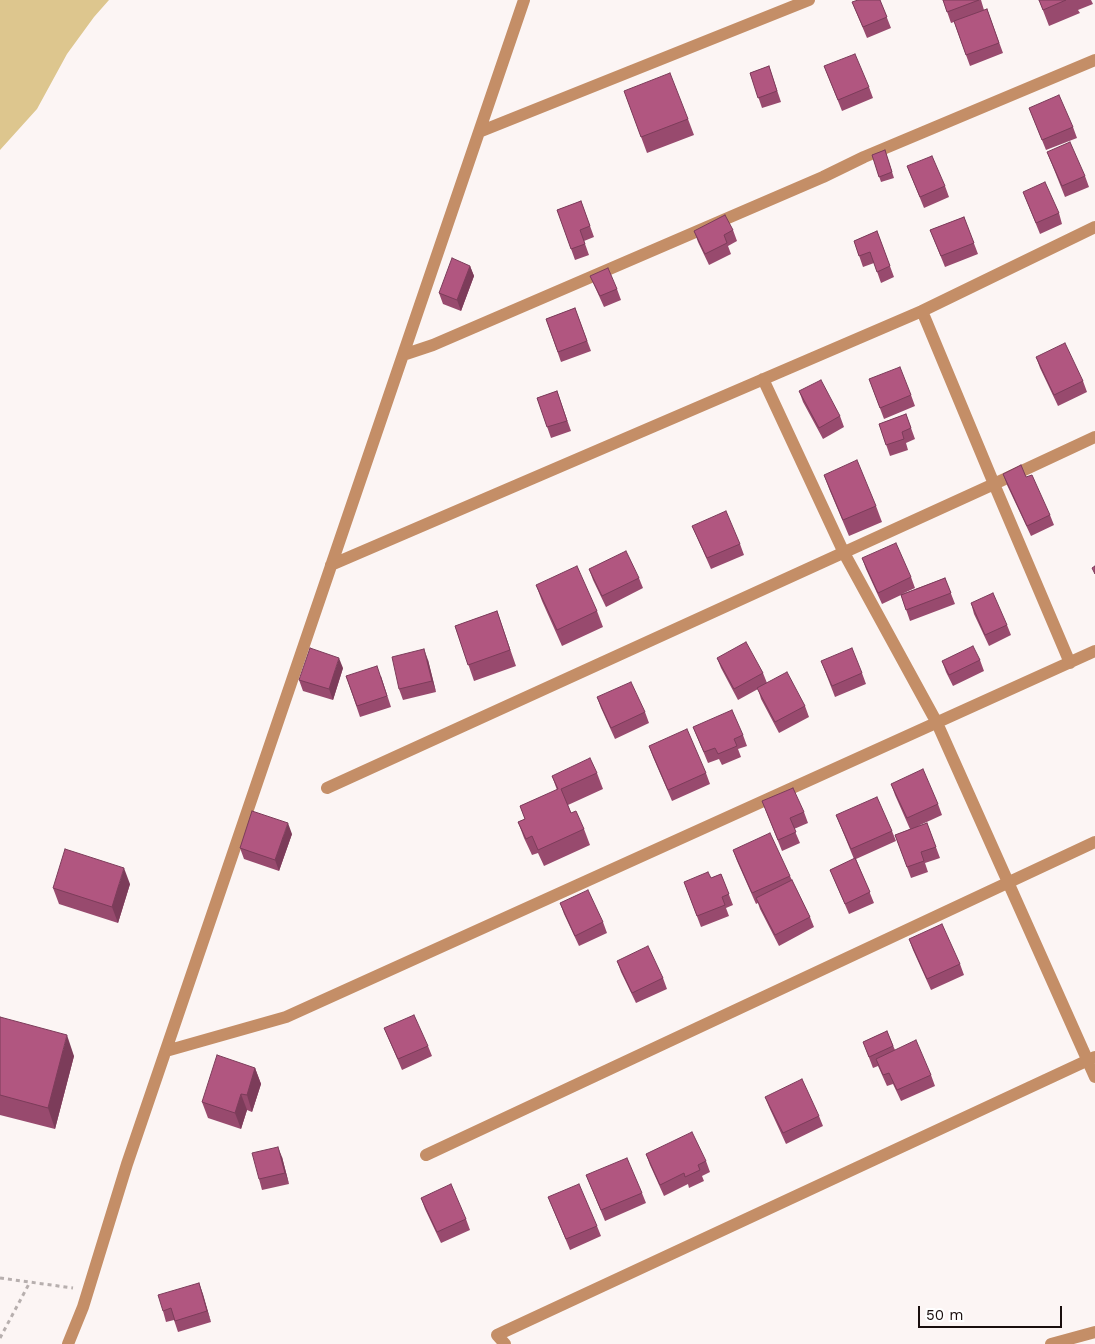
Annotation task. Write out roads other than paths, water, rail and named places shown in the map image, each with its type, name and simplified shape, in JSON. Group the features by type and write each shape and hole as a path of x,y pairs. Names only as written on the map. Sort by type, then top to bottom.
{"street":[{"path":"68,1344 88,1290 127,1164 524,0"},
{"path":"479,132 809,0"},
{"path":"403,356 433,345 824,177 864,157 1095,60"},
{"path":"331,565 922,310 1095,227"},
{"path":"922,310 1070,663"},
{"path":"763,379 844,553 937,723 1007,883 1091,1058 1095,1077"},
{"path":"327,788 1095,437"},
{"path":"166,1051 286,1017 1095,651"},
{"path":"426,1155 1095,842"},
{"path":"505,1344 497,1335 1091,1058"},
{"path":"1056,1343 1095,1332"}]}
